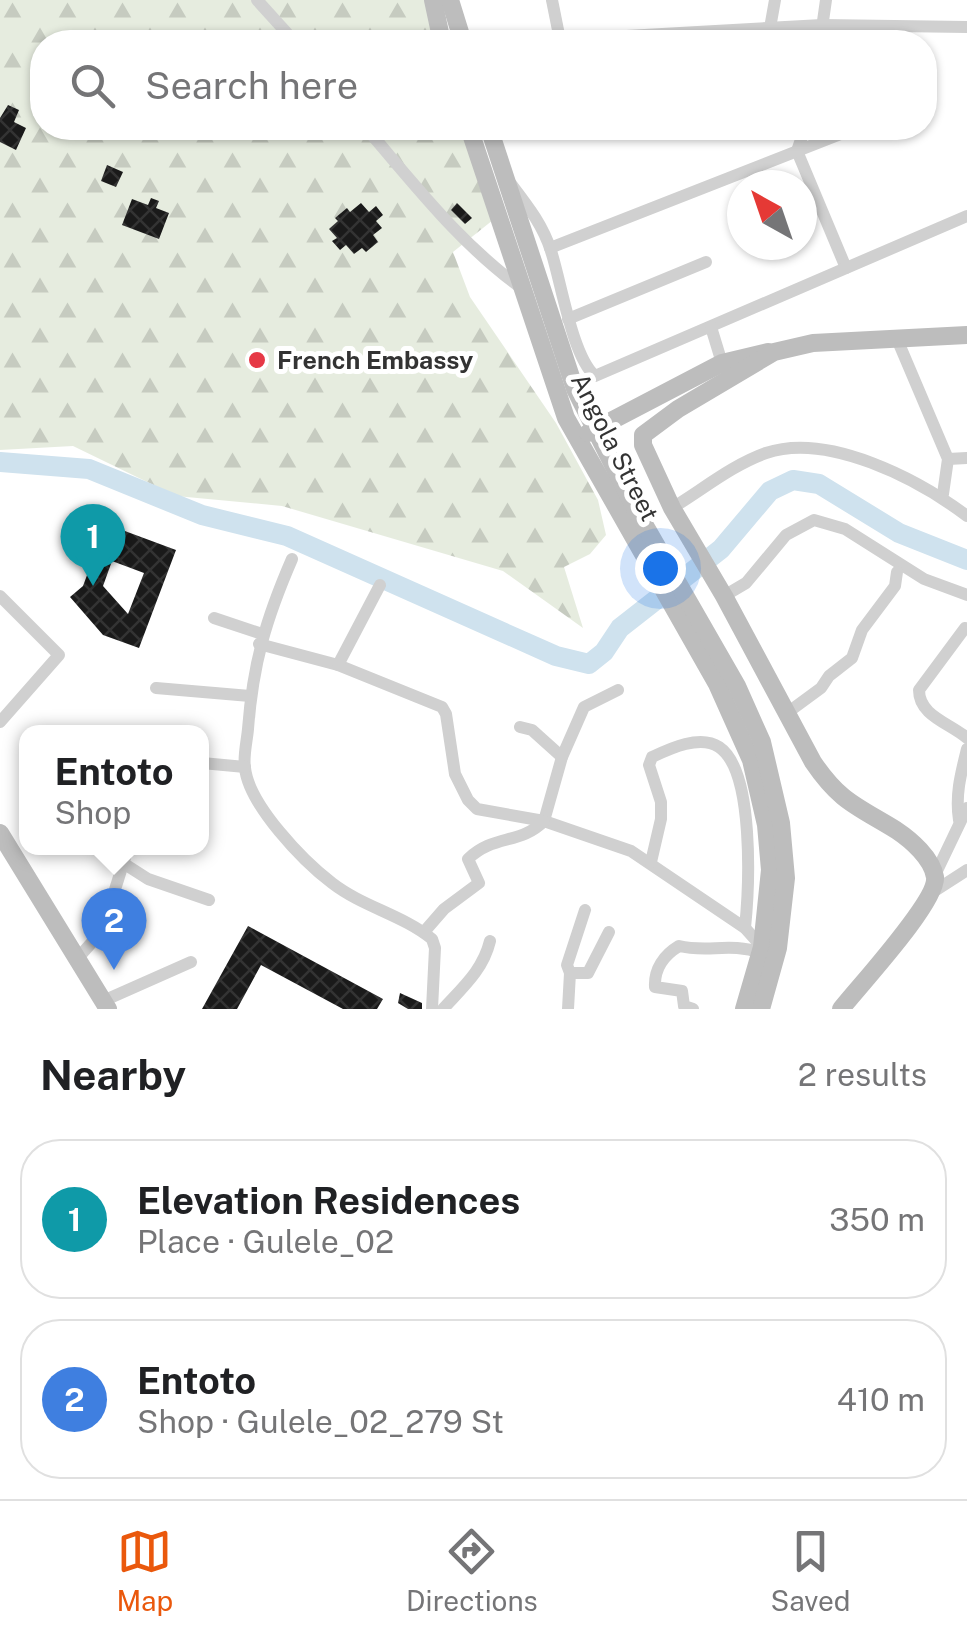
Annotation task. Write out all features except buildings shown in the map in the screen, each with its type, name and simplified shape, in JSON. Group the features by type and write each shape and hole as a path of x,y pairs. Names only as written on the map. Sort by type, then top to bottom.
{"main road":[{"path":"432,0 439,30"},
{"path":"450,0 459,30"},
{"name":"Angola Street","path":"474,140 532,289 553,384 578,438 623,502 718,684 751,760 766,825 774,914 744,1009"},
{"path":"494,140 508,180 532,289 596,430 623,502"},
{"path":"578,438 722,363 754,353 813,343 967,335"},
{"path":"774,352 648,431 643,435 643,445 672,508 830,786 844,800 900,833 920,850 934,884 841,1009"},
{"path":"0,832 106,1005"},
{"path":"761,1009 778,948 774,914"}],"street":[{"path":"257,0 284,30"},
{"path":"552,0 558,30"},
{"path":"770,28 775,0"},
{"path":"821,30 826,0"},
{"path":"742,30 822,25 966,27"},
{"path":"376,140 452,229 494,269 532,289"},
{"path":"801,140 798,151 846,268"},
{"path":"550,248 826,140"},
{"path":"508,180 533,212 550,248 568,319 595,376 967,216"},
{"path":"568,319 706,262"},
{"path":"711,326 722,363"},
{"path":"897,338 948,459 943,494"},
{"path":"672,508 740,464 796,446 822,448 901,476 936,493 967,516"},
{"path":"948,459 967,458"},
{"path":"724,596 746,583 786,535 814,520 845,529 924,579 967,595"},
{"path":"292,559 260,638 250,696 245,768 255,795 308,864 357,900 424,932 432,940 436,948 432,1009"},
{"path":"786,713 821,688 852,658 862,630 895,586 897,572"},
{"path":"338,664 380,586"},
{"path":"0,596 59,654 0,722"},
{"path":"214,618 442,707 455,774 476,809 544,822 614,843 652,862 745,928 762,950"},
{"path":"965,628 925,680 919,699 924,709 967,738"},
{"path":"156,688 250,696"},
{"path":"424,932 444,909 479,883 468,859 473,853 500,840 530,836 544,822 562,757 584,707 618,690"},
{"path":"520,727 532,730 562,757"},
{"path":"652,862 661,819 660,802 648,766 652,758 672,747 690,744 708,742 719,747 728,756 739,784 748,832 745,928"},
{"path":"934,884 963,814 958,792 967,749"},
{"path":"209,764 245,768"},
{"path":"78,958 102,930 126,855"},
{"path":"124,863 148,879 209,900"},
{"path":"934,884 967,870"},
{"path":"568,1009 567,966 586,910"},
{"path":"570,973 588,972 608,932"},
{"path":"443,1009 477,973 486,959 490,940"},
{"path":"693,1009 684,1006 682,992 655,987 654,978 669,952 679,946 696,950 723,945 762,950"},
{"path":"106,1005 191,962"}],"green space":[{"name":"French Embassy","path":"0,0 425,0 433,30 30,30 30,140 470,140 493,220 453,252 470,297 556,423 598,500 606,535 590,554 564,567 583,628 503,571 282,506 176,496 73,446 0,450"}],"waterway":[{"path":"0,462 89,469 202,515 287,536 556,656 589,664 604,652 620,628 721,549 770,491 793,480 819,484 899,533 967,560"}],"place":[{"name":"French Embassy","path":"257,360"},
{"name":"Elevation Residences","path":"93,586"},
{"name":"Entoto","path":"114,970"}]}
